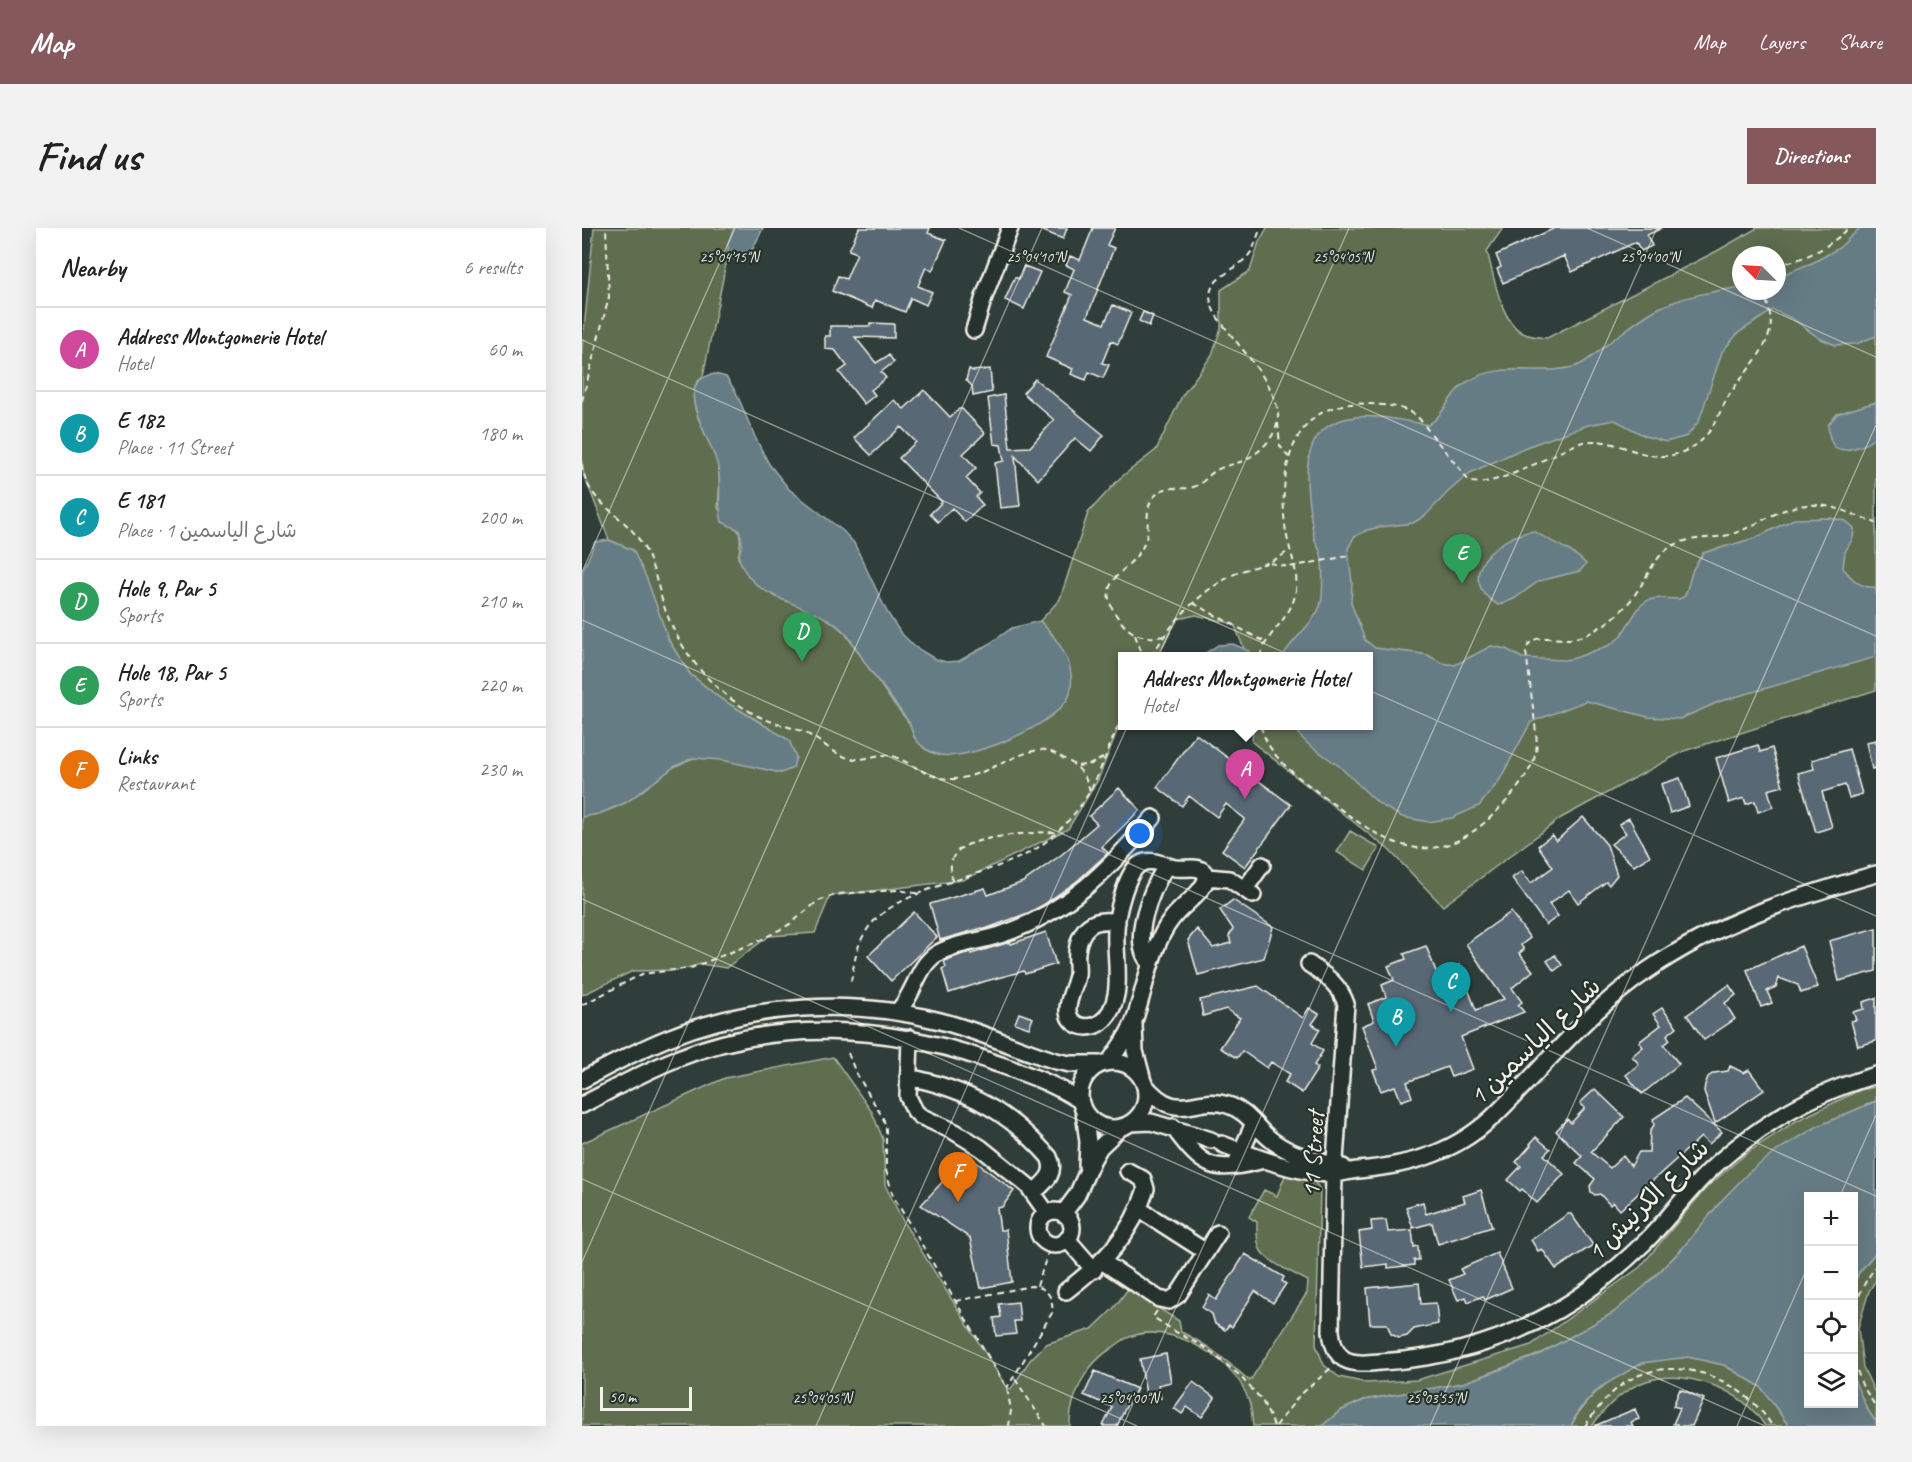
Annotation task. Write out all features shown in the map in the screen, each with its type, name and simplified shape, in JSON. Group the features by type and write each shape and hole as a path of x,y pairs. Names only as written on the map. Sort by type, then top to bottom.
{"street":[{"path":"974,330 1010,228"},
{"path":"897,1012 906,1002 928,960 939,952 1012,931 1053,911 1076,896 1116,860 1153,818"},
{"path":"1117,922 1104,919 1097,921 1085,929 1079,943 1076,981 1067,1006 1072,1021 1087,1027 1101,1022 1112,1007 1118,976 1117,922 1122,897 1136,867 1147,861 1190,869 1203,883"},
{"path":"1063,1214 1077,1195 1100,1147 1139,1115 1144,1106 1146,1095 1135,1051 1135,1020 1151,964 1171,919 1203,883 1224,878 1249,892 1262,865"},
{"path":"1151,964 1143,954 1144,918 1152,891 1166,866"},
{"name":"شارع الياسمين 1","path":"1335,1170 1386,1168 1418,1161 1448,1149 1475,1132 1499,1111 1583,1022 1614,995 1682,948 1718,928 1765,908 1876,874"},
{"name":"11 Street","path":"1309,964 1336,983 1346,1004 1335,1170 1331,1331 1334,1347 1344,1359"},
{"path":"916,983 915,991 920,1006 929,1018"},
{"path":"1112,1007 1135,1020"},
{"path":"582,1080 669,1037 717,1022 765,1013 815,1008 897,1012 964,1028 1056,1062 1084,1065 1104,1062 1128,1065 1157,1097 1174,1106 1186,1107 1212,1103 1237,1108 1271,1141 1292,1153 1335,1170"},
{"path":"1087,1172 1088,1142 1079,1089 1089,1070 1104,1062 1135,1020"},
{"path":"582,1105 677,1058 722,1044 768,1035 846,1031 910,1038 954,1049 1035,1077 1058,1087 1082,1106 1091,1120 1100,1126 1110,1128 1151,1122 1173,1127 1264,1160 1296,1169 1335,1170"},
{"path":"910,1038 908,1097 915,1111 920,1116 968,1139 1021,1180 1033,1192 1047,1213"},
{"name":"شارع الكرنيش 1","path":"1344,1359 1360,1363 1398,1362 1456,1351 1522,1328 1558,1310 1592,1288 1623,1263 1653,1235 1704,1176 1732,1150 1793,1109 1824,1093 1876,1075"},
{"path":"908,1077 967,1094 1020,1127 1052,1163 1050,1176 1033,1192"},
{"path":"1235,1167 1254,1123"},
{"path":"1173,1127 1195,1156 1204,1162 1224,1168 1264,1160"},
{"path":"1066,1292 1098,1266 1129,1228 1139,1209 1146,1184 1139,1176 1128,1171"},
{"path":"1139,1209 1206,1252"},
{"path":"1054,1211 1063,1214 1071,1222 1071,1234 1067,1239 1063,1243 1051,1244 1041,1238 1040,1220 1047,1213 1054,1211"},
{"path":"1067,1239 1098,1266 1164,1301 1174,1299 1218,1233"}],"path":[{"path":"582,401 609,297 606,228"},
{"path":"1261,228 1251,252 1238,265 1216,279 1211,288 1211,306 1273,395 1277,406 1280,446 1290,459"},
{"path":"1786,263 1815,253 1829,245 1849,228"},
{"path":"1262,652 1265,642 1288,614 1296,591 1295,566 1283,506 1286,474 1294,443 1307,423 1317,416 1339,406 1362,403 1393,407 1414,415 1469,481 1480,483 1499,479 1575,445 1590,441 1605,442 1654,456 1686,451 1704,438 1711,429 1728,398 1763,347 1771,321 1766,300"},
{"path":"1164,636 1149,638 1135,634 1118,618 1112,607 1109,590 1113,579 1145,544 1148,531 1146,516 1152,498 1167,488 1194,487 1221,467 1251,457 1269,441 1278,419"},
{"path":"582,464 585,478 594,495 630,528 645,547 654,569 665,609 685,651 706,676 744,707 772,722 810,735 847,758 856,760 884,755 936,777 965,778 1039,750 1053,752 1078,766 1090,790"},
{"path":"1262,730 1273,753 1294,774 1367,829 1397,843 1419,848 1442,847 1463,837 1492,816 1525,776 1534,759 1537,749 1526,652 1529,644 1536,639 1569,639 1594,631 1605,624 1632,599 1657,558 1666,549 1678,543 1733,533 1784,510 1809,505 1834,507 1876,524"},
{"path":"1155,652 1164,636 1194,603 1216,584 1229,577 1270,563 1290,549"},
{"path":"1270,563 1283,567 1295,566 1348,556"},
{"path":"1194,603 1265,642"},
{"path":"1135,634 1141,652"},
{"path":"851,981 859,945 865,931 887,909 952,882 1017,860 1045,843 1057,832 1090,790 1118,726"},
{"path":"1078,766 1091,764 1104,758"},
{"path":"952,882 953,857 965,844 1020,834 1057,832"},
{"path":"582,1005 642,974 691,968 759,941 780,930 818,901 829,896 846,892 886,890 921,894"},
{"path":"848,1053 855,1071 886,1127 886,1170 893,1196 1007,1388 1011,1410 1009,1426"},
{"path":"1037,1286 1051,1244"},
{"path":"1856,1300 1869,1275 1876,1267"},
{"path":"955,1301 1037,1286 1052,1299 1052,1313 1007,1388"},
{"path":"1164,1301 1153,1317 1206,1348 1231,1368 1262,1400 1275,1426 1309,1386 1344,1359"},
{"path":"1585,1426 1603,1403 1627,1382 1642,1374 1676,1369 1710,1376 1736,1388 1752,1401 1772,1426"},
{"path":"1858,1373 1862,1385 1876,1407"},
{"path":"1014,1377 1046,1426"}],"green space":[{"path":"594,228 763,228 745,259 734,259 728,254 703,376 696,384 693,395 697,414 717,461 718,508 737,529 740,541 738,558 776,597 824,615 845,633 910,724 914,737 925,749 938,755 1053,635 1040,621 1060,599 1088,513 1120,478 1156,450 1182,396 1212,355 1221,328 1221,290 1250,271 1259,242 1267,228 1503,228 1487,251 1503,308 1515,327 1523,333 1547,338 1717,251 1757,228 1876,228 1876,690 1684,751 1561,818 1443,906 1389,850 1252,742 1253,730 1373,730 1373,652 1245,652 1234,624 1196,615 1178,619 1159,652 1118,652 1118,728 1098,780 1068,829 963,880 830,896 815,933 769,936 726,968 701,964 680,970 633,971 582,995 582,817 601,813 624,803 670,769 695,758 727,760 781,773 762,723 721,699 690,674 669,641 633,550 609,540 582,469 582,350"},
{"path":"1350,831 1379,848 1366,870 1337,852"},
{"path":"833,1057 872,1112 883,1139 885,1185 904,1223 1007,1388 1011,1389 1030,1360 1046,1344 1092,1329 1113,1309 1128,1289 1179,1321 1181,1332 1210,1348 1250,1381 1307,1293 1308,1281 1276,1264 1261,1251 1257,1222 1249,1217 1264,1190 1277,1196 1286,1173 1310,1179 1320,1190 1316,1345 1324,1365 1339,1377 1367,1383 1417,1380 1531,1345 1640,1267 1707,1187 1748,1152 1796,1121 1860,1090 1876,1087 1876,1101 1723,1199 1680,1251 1646,1285 1613,1313 1540,1354 1463,1383 1364,1400 1340,1411 1322,1426 1253,1426 1250,1405 1245,1392 1239,1380 1225,1365 1205,1350 1184,1339 1149,1333 1125,1339 1094,1363 1077,1393 1071,1409 1070,1426 582,1426 582,1143 725,1078"},
{"path":"1876,1252 1876,1280 1869,1291 1858,1328 1858,1275"},
{"path":"1858,1328 1863,1367 1876,1395 1876,1422 1858,1389"},
{"path":"1688,1357 1724,1365 1761,1387 1789,1426 1765,1426 1749,1407 1730,1393 1696,1380 1678,1377 1646,1381 1631,1388 1618,1398 1592,1426 1571,1426 1591,1397 1619,1375 1646,1362"}],"water":[{"path":"734,228 763,228 745,259 734,259 728,253 728,243"},
{"path":"1860,228 1876,228 1876,336 1856,344 1835,345 1819,338 1793,319 1773,310 1738,333 1722,352 1699,421 1687,436 1666,442 1645,436 1615,420 1588,425 1526,447 1470,473 1425,516 1413,523 1367,530 1354,537 1348,549 1352,583 1351,603 1365,640 1375,648 1428,655 1442,663 1455,665 1491,646 1506,649 1522,658 1564,660 1610,645 1620,637 1640,606 1648,600 1679,599 1685,596 1693,569 1703,553 1755,538 1794,519 1830,518 1846,521 1854,528 1853,538 1845,552 1843,568 1861,585 1876,587 1876,657 1721,701 1680,719 1648,717 1586,701 1531,722 1499,781 1479,806 1452,818 1429,822 1402,817 1379,804 1339,766 1308,744 1294,730 1373,730 1373,652 1286,652 1317,613 1322,596 1322,558 1315,542 1310,515 1307,471 1310,452 1317,436 1330,424 1350,418 1378,417 1428,425 1461,387 1481,375 1509,370 1566,369 1579,365 1651,312 1690,297 1732,288 1732,300 1786,300 1786,273 1814,262 1839,248"},
{"path":"715,374 726,377 736,392 769,464 789,489 843,531 854,543 887,612 900,632 915,647 935,659 946,662 959,661 1012,628 1040,621 1059,644 1071,672 1070,693 1063,705 1050,717 1032,728 989,747 968,753 936,754 920,744 908,721 845,633 818,614 772,595 759,586 748,575 739,559 742,543 739,530 722,522 717,463 696,411 694,398 695,387 702,379"},
{"path":"1876,402 1875,436 1863,445 1850,449 1835,447 1830,440 1828,425 1837,414"},
{"path":"1534,531 1568,550 1586,564 1580,571 1539,581 1514,599 1498,605 1485,594 1479,582 1479,570 1494,549 1520,534"},
{"path":"609,540 633,550 647,579 669,641 690,674 721,699 789,740 796,757 793,768 781,773 722,760 693,758 674,767 627,802 599,814 582,817 582,573 595,542"},
{"path":"1233,644 1249,651 1207,652 1218,645"},
{"path":"1876,1101 1876,1252 1858,1274 1858,1192 1804,1192 1804,1408 1858,1408 1858,1389 1876,1426 1789,1426 1761,1387 1724,1365 1688,1357 1642,1363 1599,1388 1578,1411 1571,1426 1322,1426 1340,1411 1364,1400 1463,1383 1497,1371 1540,1354 1613,1313 1646,1285 1680,1251 1723,1199 1749,1172 1781,1148 1818,1126"}],"building":[{"path":"859,228 930,228 928,233 946,240 932,271 926,267 918,286 932,292 926,305 911,298 905,312 875,300 872,308 832,291 838,276 846,279 857,253 849,250"},
{"path":"1036,228 1067,228 1063,239"},
{"path":"1093,228 1115,228 1107,245 1114,248 1087,317 1104,324 1113,305 1131,313 1118,344 1111,341 1102,363 1109,365 1103,378 1089,372 1086,380 1071,374 1073,369 1046,357 1072,295 1065,292 1074,269 1066,265 1070,256 1080,260"},
{"path":"1555,228 1662,228 1647,235 1652,246 1641,251 1636,242 1572,272 1564,256 1503,283 1497,269 1501,267 1496,255"},
{"path":"1024,266 1040,272 1024,309 1005,300 1015,277 1019,279"},
{"path":"1143,312 1153,316 1149,326 1139,321"},
{"path":"870,323 894,324 894,338 855,337 876,363 889,355 894,362 881,372 886,378 871,390 875,395 864,404 839,372 847,366 835,350 825,349 825,336 830,336 830,326 870,326"},
{"path":"969,369 973,371 990,369 992,392 973,396 972,386 966,380"},
{"path":"1035,379 1104,435 1091,451 1075,438 1038,480 1015,456 1020,506 1000,508 995,463 1004,461 1001,445 994,444 988,398 1004,395 1010,448 1030,447 1054,420 1023,393"},
{"path":"924,390 950,417 962,409 985,433 963,454 976,468 966,478 980,493 976,497 983,505 965,522 952,508 938,522 930,514 942,502 899,458 916,442 901,427 871,455 854,438 894,400 904,409"},
{"path":"1196,734 1291,805 1245,867 1222,850 1245,819 1226,804 1217,817 1189,796 1182,806 1157,787"},
{"path":"1876,740 1876,768 1872,769 1866,742"},
{"path":"1758,745 1760,752 1772,748 1783,786 1768,790 1773,807 1758,812 1755,801 1746,804 1744,798 1729,803 1716,758"},
{"path":"1849,749 1862,794 1849,798 1845,785 1822,792 1832,827 1816,832 1798,773 1814,769 1812,760"},
{"path":"1680,778 1689,806 1670,813 1661,784"},
{"path":"1119,788 1140,810 1102,847 1108,853 1077,881 1028,913 985,929 940,940 930,904 985,888 988,895 1023,882 1061,855 1097,824 1089,816"},
{"path":"1583,817 1607,845 1617,875 1609,885 1606,882 1578,903 1569,890 1549,904 1558,916 1546,925 1512,878 1522,871 1531,883 1553,867 1538,846 1552,835 1556,841"},
{"path":"1629,818 1650,856 1634,866 1611,844 1626,833 1619,824"},
{"path":"1233,900 1273,927 1264,958 1198,975 1188,940 1197,929 1213,948 1231,943 1229,936 1233,929 1220,910"},
{"path":"914,912 937,937 891,981 868,956"},
{"path":"1511,912 1530,938 1521,945 1524,950 1519,953 1533,971 1512,988 1522,1002 1518,1005 1524,1012 1461,1037 1473,1069 1451,1077 1447,1067 1407,1082 1412,1097 1401,1101 1395,1086 1381,1091 1373,1070 1378,1069 1362,1026 1374,1021 1368,1004 1386,997 1382,985 1394,980 1388,966 1406,959 1404,954 1426,946 1437,974 1459,965 1476,1010 1504,999 1466,944"},
{"path":"1876,928 1876,971 1839,981 1829,941"},
{"path":"1046,932 1056,964 1025,974 1024,971 986,981 949,993 942,969 946,967 944,961 1010,942 1011,944"},
{"path":"1801,946 1818,987 1801,993 1798,985 1779,978 1776,987 1767,991 1772,1003 1761,1007 1747,970"},
{"path":"1555,955 1562,965 1554,971 1547,961"},
{"path":"1729,985 1736,995 1725,1003 1735,1019 1704,1040 1687,1015"},
{"path":"1258,986 1303,1018 1309,1008 1319,1014 1312,1024 1320,1029 1312,1043 1323,1051 1314,1065 1318,1068 1302,1093 1285,1082 1290,1074 1271,1062 1267,1068 1242,1051 1237,1058 1220,1048 1240,1018 1226,1009 1203,1016 1200,1000"},
{"path":"1876,998 1876,1041 1858,1046 1851,1021 1856,1020 1853,1012 1864,1009 1863,1002"},
{"path":"1662,1008 1677,1027 1667,1035 1670,1040 1664,1045 1679,1064 1642,1094 1626,1075 1639,1064 1632,1056 1643,1047 1639,1042 1661,1025 1653,1014"},
{"path":"1019,1013 1033,1018 1029,1028 1015,1023"},
{"path":"1730,1066 1744,1073 1749,1070 1764,1090 1715,1123 1704,1091 1705,1085 1708,1077 1714,1073 1728,1071"},
{"path":"1595,1089 1624,1117 1591,1152 1610,1168 1623,1156 1631,1166 1639,1152 1649,1152 1653,1119 1685,1098 1722,1132 1709,1144 1701,1137 1620,1210 1613,1202 1610,1205 1600,1194 1595,1195 1591,1192 1590,1186 1595,1179 1576,1163 1582,1156 1556,1131 1567,1119 1571,1123 1585,1108 1580,1103"},
{"path":"1536,1137 1550,1149 1544,1155 1564,1174 1537,1203 1508,1180 1521,1166 1516,1162"},
{"path":"967,1155 1014,1191 1002,1207 997,1208 1000,1230 1006,1230 1012,1282 981,1288 970,1238 921,1205"},
{"path":"1481,1190 1492,1227 1438,1244 1432,1223 1413,1228 1406,1207 1423,1202 1426,1214 1465,1202 1463,1196"},
{"path":"1571,1214 1593,1245 1556,1269 1542,1249 1538,1251 1531,1240"},
{"path":"1386,1220 1388,1232 1412,1230 1414,1247 1418,1246 1419,1260 1414,1260 1414,1265 1388,1268 1388,1264 1363,1267 1359,1232 1372,1230 1371,1221"},
{"path":"1497,1253 1512,1288 1485,1300 1483,1296 1468,1302 1466,1297 1458,1300 1449,1280 1463,1274 1460,1269"},
{"path":"1245,1254 1284,1277 1282,1281 1286,1284 1273,1303 1255,1291 1232,1327 1229,1325 1225,1330 1215,1324 1212,1314 1202,1308 1209,1295 1216,1300"},
{"path":"1419,1283 1421,1304 1436,1303 1438,1324 1414,1329 1407,1336 1399,1338 1391,1334 1387,1324 1370,1324 1367,1288"},
{"path":"1018,1302 1020,1321 1014,1321 1016,1334 996,1336 994,1318 1001,1317 999,1304"},
{"path":"1166,1354 1171,1382 1158,1385 1161,1398 1147,1400 1140,1359"},
{"path":"1095,1371 1137,1389 1132,1399 1130,1398 1117,1426 1103,1426 1112,1407 1084,1395"},
{"path":"1193,1382 1215,1398 1202,1417 1187,1407 1182,1414 1174,1408"},
{"path":"1680,1389 1704,1399 1692,1426 1673,1424 1680,1408 1673,1406"},
{"path":"1635,1409 1639,1419 1631,1422 1633,1426 1594,1426"}],"place":[{"name":"Hole 18, Par 5","path":"1462,584"},
{"name":"Hole 9, Par 5","path":"802,662"},
{"name":"Address Montgomerie Hotel","path":"1245,799"},
{"name":"E 181","path":"1451,1012"},
{"name":"E 182","path":"1396,1047"},
{"name":"Links","path":"958,1202"}]}
